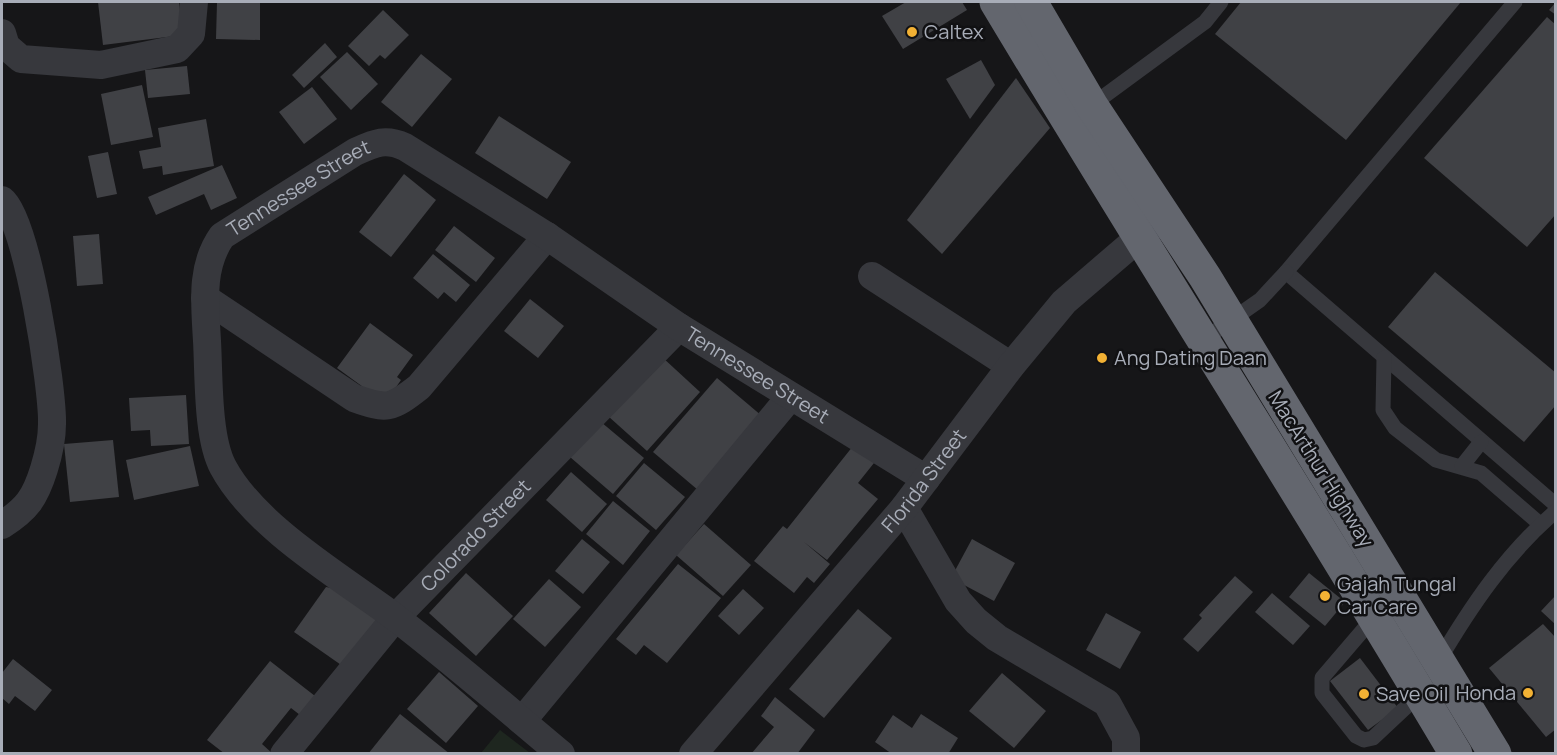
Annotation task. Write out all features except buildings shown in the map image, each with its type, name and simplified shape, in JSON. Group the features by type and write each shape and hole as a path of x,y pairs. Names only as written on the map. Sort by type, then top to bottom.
{"highway":[{"name":"MacArthur Highway","path":"996,2 1079,113 1165,216 1495,753"},
{"name":"MacArthur Highway","path":"1031,2 1079,113 1137,237 1203,340 1456,753"}],"street":[{"path":"2,33 6,46 21,59 101,65 177,49 191,34 194,2"},
{"name":"Tennessee Street","path":"561,753 395,618 336,577 244,500 221,465 211,421 205,298 207,267 213,249 222,236 355,152 378,141 391,141 405,147 547,236 679,327 926,479"},
{"path":"2,200 18,228 45,351 52,425 45,468 34,496 24,511 2,525"},
{"name":"Florida Street","path":"693,753 904,508 1011,366 1064,302 1137,237 1165,216"},
{"path":"205,298 354,398 380,408 396,405 419,387 547,236"},
{"path":"872,276 1011,366"},
{"name":"Colorado Street","path":"284,753 395,618 679,327"},
{"path":"522,721 790,397"},
{"path":"904,508 958,601 976,621 997,638 1107,703 1126,738 1126,753"}],"lane":[{"path":"1079,113 1204,22 1221,2"},
{"path":"1203,340 1260,300 1286,272 1515,2"},
{"path":"1286,272 1556,505"},
{"path":"1384,358 1383,410 1395,428 1436,460 1481,473 1540,524"},
{"path":"1462,466 1481,442"},
{"path":"1396,593 1322,678 1322,693 1356,736 1365,740 1373,738 1420,694 1485,585 1540,524 1556,511"}],"shaded area":[{"path":"500,730 530,753 481,753"}],"place":[{"name":"Caltex","path":"912,32"},
{"name":"Ang Dating Daan","path":"1102,358"},
{"name":"Gajah Tungal Car Care","path":"1325,596"},
{"name":"Honda","path":"1528,693"},
{"name":"Save Oil","path":"1364,694"}]}
